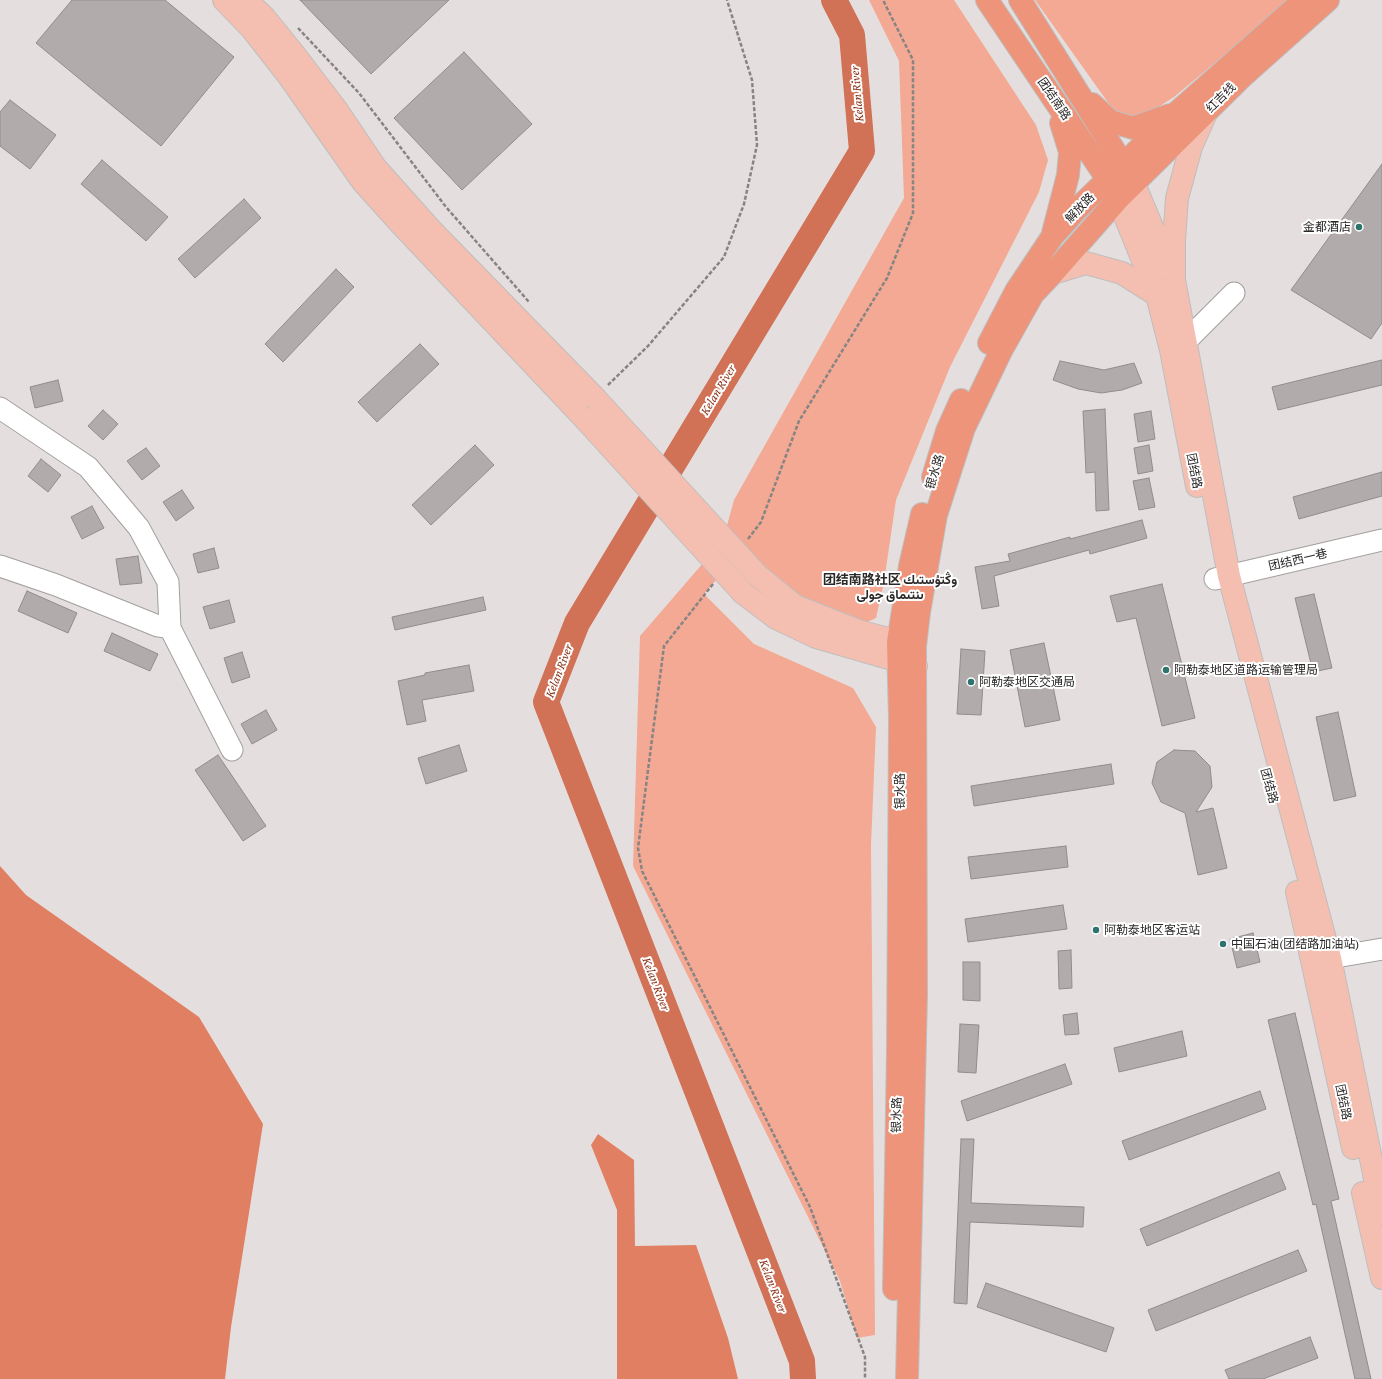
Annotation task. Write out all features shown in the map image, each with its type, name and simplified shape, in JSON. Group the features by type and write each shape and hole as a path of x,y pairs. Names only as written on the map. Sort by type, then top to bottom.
{"highway":[{"name":"团结南路","path":"987,0 1108,180 1118,199"},
{"name":"团结南路","path":"1020,0 1124,164 1134,184"},
{"name":"红吉线","path":"1108,180 1175,114 1304,0"},
{"name":"红吉线","path":"1118,199 1244,75 1328,0"},
{"path":"1079,93 1110,120 1133,128 1175,114"},
{"path":"1050,94 1070,152 1068,175 1052,237"},
{"name":"解放路","path":"1052,237 1078,208 1108,180"},
{"name":"银水路","path":"907,1379 916,995 907,654 919,612 936,515 964,428 1001,351 1033,294 1118,199"},
{"name":"银水路","path":"893,1379 898,1044 900,718 907,654 914,551 924,506 947,431 1016,291 1052,237"}],"main road":[{"path":"224,0 252,29 288,75 363,182 585,419 743,593 776,618 816,637 907,654"},
{"path":"246,0 264,17 294,54 336,109 376,167 432,232 595,398 757,575 795,606 858,631 907,654"},
{"path":"1174,280 1174,241 1177,198 1191,148 1206,113"},
{"path":"1134,184 1174,280"},
{"name":"团结路","path":"1118,199 1157,294 1222,578 1321,960 1382,1213"},
{"path":"1053,273 1086,263 1122,273 1157,294"},
{"name":"团结路","path":"1174,280 1222,578"},
{"name":"团结路","path":"1321,960 1382,1278"}],"street":[{"path":"1185,342 1234,293"},
{"path":"0,408 88,467 139,528 168,582 170,628 232,750"},
{"name":"团结西一巷","path":"1222,578 1382,540"},
{"path":"0,566 56,585 158,626 170,628"},
{"path":"1321,960 1382,950"}],"path":[{"path":"595,398 648,346 724,257 744,204 757,145 752,80 727,0"},
{"path":"746,540 761,522 799,421 887,278 913,213 913,60 883,0"},
{"path":"293,23 359,93 446,207 533,307"},
{"path":"717,578 664,646 638,848 642,870 810,1207 865,1357 865,1379"}],"shaded area":[{"path":"869,0 954,0 1036,125 1048,160 1039,192 950,367 896,500 884,582 876,618 863,624 796,596 742,550 704,594 754,644 853,688 876,727 871,845 875,1335 857,1338 840,1281 633,866 640,636 723,540 734,500 904,198 899,61"},
{"path":"1035,0 1290,0 1174,97 1146,115 1119,118"},
{"path":"0,866 26,895 199,1017 263,1124 231,1327 225,1379 0,1379"},
{"path":"598,1134 634,1160 635,1246 696,1245 728,1338 738,1379 617,1379 617,1210 591,1145"}],"building":[{"path":"72,0 165,0 234,57 161,146 36,43"},
{"path":"300,0 449,0 371,74"},
{"path":"464,52 532,124 462,190 394,118"},
{"path":"10,100 56,135 30,169 0,146 0,112"},
{"path":"102,160 168,217 146,241 81,184"},
{"name":"金都酒店","path":"1382,164 1382,323 1371,339 1291,290"},
{"path":"244,199 261,218 195,278 178,259"},
{"path":"336,269 354,287 283,362 265,344"},
{"path":"420,344 439,364 377,422 358,402"},
{"path":"1382,360 1382,385 1278,410 1272,387"},
{"path":"1060,361 1104,370 1134,363 1142,383 1122,390 1101,393 1078,389 1053,380"},
{"path":"58,380 63,401 35,408 30,387"},
{"path":"1105,409 1109,510 1096,511 1095,472 1086,473 1083,411"},
{"path":"103,410 118,424 103,440 88,426"},
{"path":"1151,411 1155,439 1138,442 1134,414"},
{"path":"475,445 494,465 431,525 412,505"},
{"path":"1149,445 1153,471 1138,474 1134,448"},
{"path":"146,448 160,466 142,480 127,461"},
{"path":"41,459 61,475 48,492 28,476"},
{"path":"1382,472 1382,496 1299,519 1293,497"},
{"path":"1149,478 1155,507 1139,510 1133,481"},
{"path":"182,490 194,508 176,521 163,502"},
{"path":"92,506 104,528 82,539 71,517"},
{"path":"1142,520 1147,538 1090,554 1089,550 994,576 999,606 982,609 975,567 1010,561 1008,554 1070,537 1070,539"},
{"path":"214,548 219,568 198,573 193,554"},
{"path":"138,556 142,583 120,585 116,559"},
{"name":"阿勒泰地区道路运输管理局","path":"1162,584 1195,718 1162,726 1136,618 1117,622 1110,596"},
{"path":"27,591 77,613 68,633 18,611"},
{"path":"1314,594 1332,668 1313,672 1295,598"},
{"path":"483,597 486,610 395,630 392,617"},
{"path":"229,600 235,622 210,629 203,607"},
{"path":"112,633 158,654 150,671 104,651"},
{"path":"1044,643 1060,720 1025,727 1010,650"},
{"name":"阿勒泰地区交通局","path":"961,649 985,651 981,715 957,714"},
{"path":"242,652 250,677 232,683 224,658"},
{"path":"469,665 474,691 422,700 426,721 407,725 398,681 425,675 425,673"},
{"path":"266,710 277,730 252,744 241,724"},
{"path":"1338,712 1356,796 1334,801 1316,717"},
{"path":"459,745 467,771 426,784 418,758"},
{"path":"1174,750 1195,751 1210,766 1212,787 1196,812 1213,808 1227,868 1198,875 1185,813 1161,802 1152,783 1157,762"},
{"path":"218,755 266,826 243,841 195,770"},
{"path":"1111,764 1114,784 974,806 971,786"},
{"path":"1066,846 1068,867 971,879 968,857"},
{"path":"1063,905 1067,929 968,942 965,919"},
{"path":"1253,933 1260,962 1237,968 1230,939"},
{"path":"1071,950 1072,988 1059,989 1058,951"},
{"path":"963,962 980,962 980,1001 963,1000"},
{"path":"1077,1013 1079,1034 1065,1035 1063,1015"},
{"path":"1295,1013 1339,1199 1331,1201 1371,1379 1355,1379 1316,1204 1313,1205 1268,1020"},
{"path":"960,1024 979,1025 976,1073 958,1072"},
{"path":"1182,1031 1187,1056 1119,1072 1114,1048"},
{"path":"1065,1064 1072,1084 967,1121 961,1101"},
{"path":"1260,1091 1266,1109 1129,1160 1122,1141"},
{"path":"961,1139 974,1139 971,1203 1084,1207 1083,1227 970,1222 967,1304 954,1303"},
{"path":"1279,1172 1286,1189 1147,1246 1140,1229"},
{"path":"1298,1250 1307,1271 1156,1331 1148,1310"},
{"path":"986,1283 1114,1328 1106,1352 977,1307"},
{"path":"1310,1337 1318,1358 1263,1379 1229,1379 1225,1370"}],"waterway":[{"name":"Kelan River","path":"803,1379 802,1361 546,702 577,623 862,151 852,35 834,0"}],"place":[{"name":"金都酒店","path":"1359,227"},
{"name":"阿勒泰地区道路运输管理局","path":"1166,670"},
{"name":"阿勒泰地区交通局","path":"971,682"},
{"name":"阿勒泰地区客运站","path":"1096,930"},
{"name":"中国石油(团结路加油站)","path":"1223,944"}],"district":[{"name":"团结南路社区 وڭتۇستىك ىنتىماق جولى","path":"890,588"}]}
